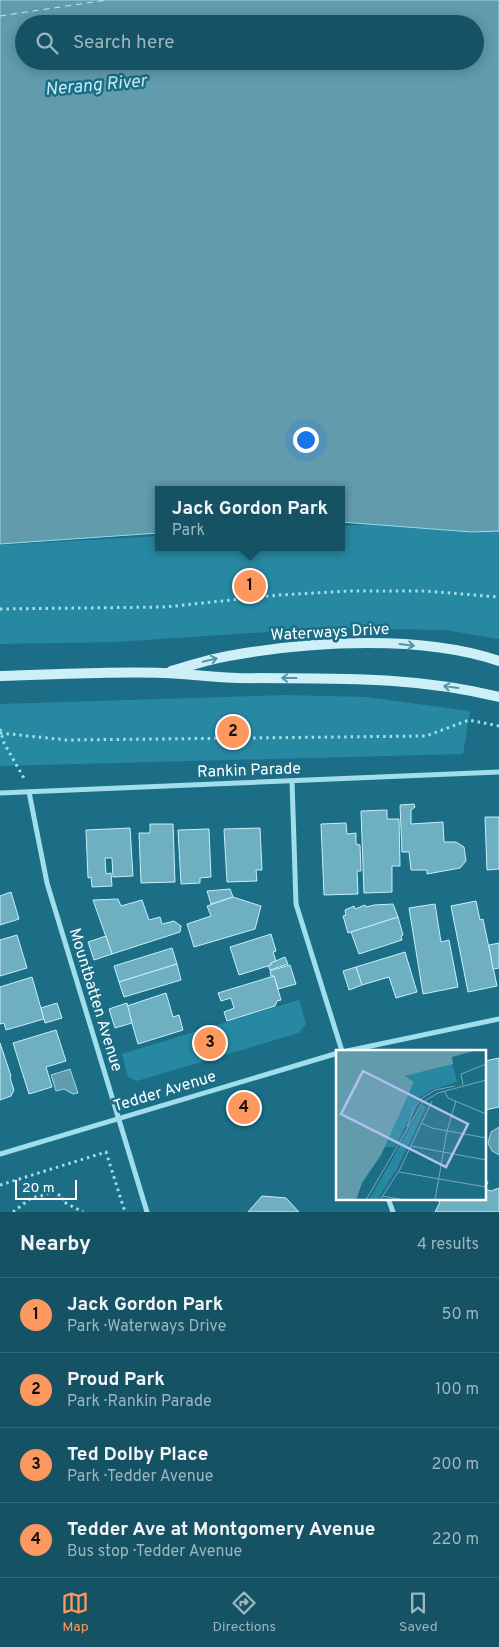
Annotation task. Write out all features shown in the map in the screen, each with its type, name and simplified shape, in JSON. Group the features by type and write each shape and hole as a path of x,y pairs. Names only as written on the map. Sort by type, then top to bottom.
{"street":[{"name":"Waterways Drive","path":"163,673 234,655 326,644 396,643 470,653 499,661"},
{"name":"Waterways Drive","path":"0,676 163,673 209,677 404,680 467,689 499,697"},
{"name":"Rankin Parade","path":"0,794 499,772"},
{"path":"292,781 296,904 342,1050"},
{"name":"Mountbatten Avenue","path":"29,792 47,883 148,1212"},
{"path":"352,1050 499,1020"},
{"name":"Tedder Avenue","path":"0,1154 336,1054"},
{"path":"389,1200 393,1212"}],"path":[{"path":"0,609 166,607 270,596 349,591 425,592 499,597"},
{"path":"29,792 22,772 4,743 0,732 67,740 144,740 426,736 469,720 499,726"},
{"path":"0,1185 106,1152 125,1212"},
{"path":"13,1212 31,1198 45,1196 51,1191 63,1197 62,1201 83,1212"}],"shaded area":[{"path":"377,524 499,528 499,639 445,630 330,628 115,642 0,644 0,545 155,536 155,551 345,551 345,526"},
{"path":"286,695 366,697 470,711 463,754 0,766 0,704"},
{"path":"299,1000 306,1024 299,1033 137,1081 128,1077 122,1054"}],"water":[{"name":"Nerang River","path":"0,0 499,0 499,531 472,532 345,522 345,486 155,486 155,533 0,544"},
{"path":"70,1069 78,1093 73,1094 64,1089 56,1091 51,1075"},
{"path":"499,1127 499,1155 492,1151 488,1143 491,1132"}],"building":[{"path":"414,804 415,807 411,810 411,824 443,822 444,842 456,842 464,847 466,861 460,868 427,874 427,870 411,870 409,852 402,852 400,805"},
{"path":"387,810 387,819 399,819 400,866 392,866 392,892 364,893 361,811"},
{"path":"485,817 499,817 499,869 487,870"},
{"path":"346,823 347,834 356,833 356,844 360,845 361,871 357,871 358,894 324,895 321,824"},
{"path":"150,824 173,824 175,882 141,883 139,833 150,833"},
{"path":"130,828 133,876 113,877 112,858 105,858 106,874 111,873 112,886 92,887 91,877 88,878 86,830"},
{"path":"260,828 262,870 256,870 257,881 227,882 224,829"},
{"path":"209,829 211,877 200,878 200,883 181,884 178,830"},
{"path":"230,889 233,897 211,904 207,891"},
{"path":"11,892 19,919 0,925 0,896"},
{"path":"233,897 261,906 255,929 194,947 187,924 211,916 207,906"},
{"path":"118,899 121,906 142,900 149,920 160,917 162,924 174,921 181,926 180,932 112,954 93,900"},
{"path":"476,901 480,920 483,919 497,986 468,992 451,906"},
{"path":"393,904 398,917 348,933 343,916 346,915 345,910 354,906 355,909 365,905 366,907"},
{"path":"435,904 441,942 449,940 458,987 423,994 409,908"},
{"path":"398,917 403,935 401,936 402,940 359,954 351,932"},
{"path":"271,934 276,951 273,952 276,961 271,963 271,965 239,975 230,947"},
{"path":"17,935 27,968 0,976 0,940"},
{"path":"106,936 112,954 94,960 88,942"},
{"path":"499,943 499,968 493,969 489,945"},
{"path":"172,948 177,964 119,982 114,966"},
{"path":"405,952 417,992 396,998 389,977 362,985 356,967"},
{"path":"285,957 288,964 270,970 268,966 271,963"},
{"path":"177,964 181,980 124,997 119,982"},
{"path":"290,965 296,984 278,989 274,976 271,976 270,971"},
{"path":"356,967 362,985 349,990 343,971"},
{"path":"274,976 281,1000 277,1001 275,1006 227,1021 224,1012 234,1008 231,998 221,1001 218,993"},
{"path":"32,977 44,1019 6,1030 4,1023 0,1024 0,987"},
{"path":"166,993 173,1017 179,1015 183,1030 138,1044 127,1006"},
{"path":"57,1003 62,1018 45,1023 41,1008"},
{"path":"127,1003 132,1023 115,1028 109,1009"},
{"path":"56,1030 66,1061 46,1067 52,1087 29,1094 13,1043"},
{"path":"0,1043 14,1090 11,1096 0,1100"},
{"path":"499,1058 499,1107 486,1110 486,1061"},
{"path":"499,1188 499,1212 435,1212 440,1202 437,1200 486,1200 486,1189 491,1191"},
{"path":"262,1196 286,1198 299,1212 248,1212"}],"ferry route":[{"path":"0,16 107,0"}],"place":[{"name":"Jack Gordon Park","path":"250,586"},
{"name":"Proud Park","path":"233,732"},
{"name":"Ted Dolby Place","path":"210,1043"},
{"name":"Tedder Ave at Montgomery Avenue","path":"244,1108"}]}
